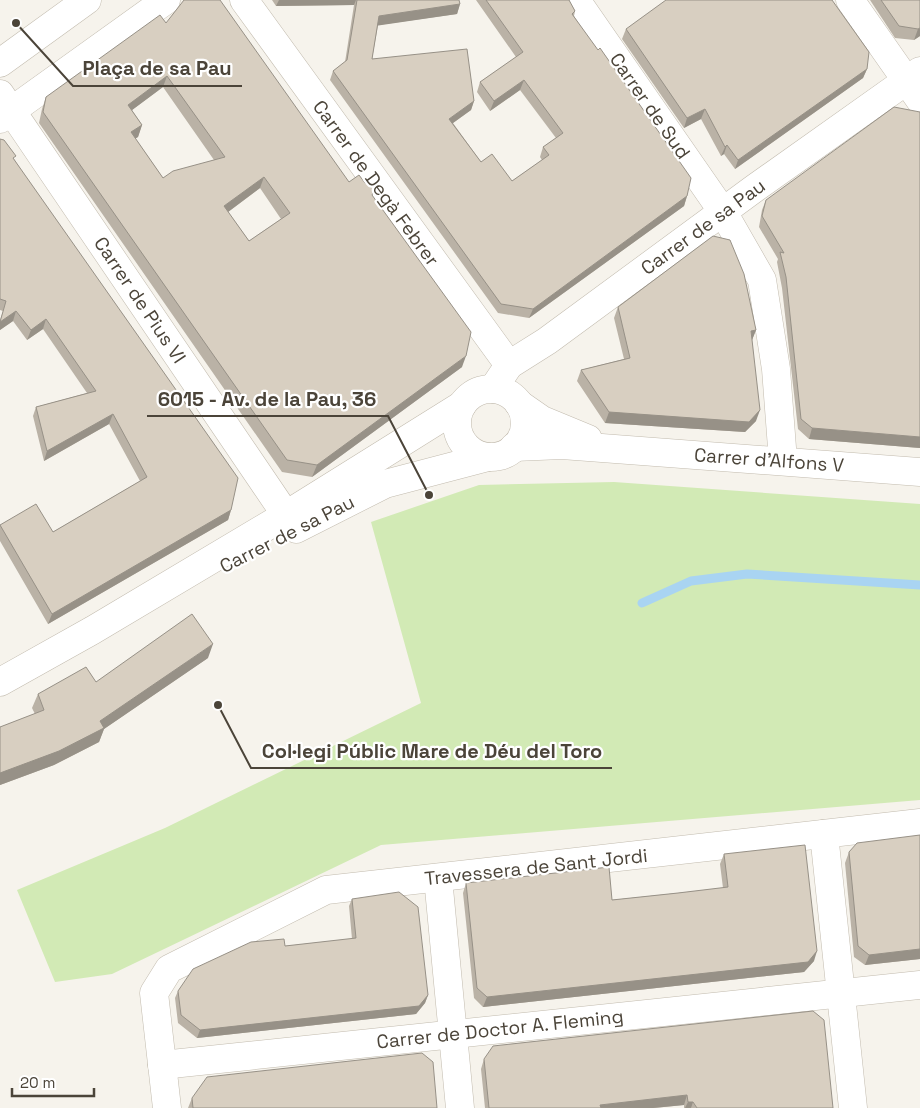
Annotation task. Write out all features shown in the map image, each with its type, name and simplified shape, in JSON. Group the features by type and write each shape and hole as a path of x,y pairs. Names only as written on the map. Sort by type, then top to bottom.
{"street":[{"path":"0,63 87,0"},
{"path":"4,108 166,0"},
{"name":"Carrer de Degà Febrer","path":"244,0 509,365"},
{"name":"Carrer de Sud","path":"576,0 723,212 762,280 776,370 783,461"},
{"path":"850,0 916,84"},
{"name":"Carrer de sa Pau","path":"493,389 509,365 547,341 723,212 916,84"},
{"name":"Carrer de Pius VI","path":"4,108 286,514"},
{"path":"493,389 503,391 519,404 525,422 524,431 514,447 507,453 488,457 472,451 460,438 457,422 462,405 475,392 493,389"},
{"name":"Carrer d'Alfons V","path":"519,404 530,414 566,432 618,449"},
{"name":"Carrer de sa Pau","path":"0,682 94,630 462,405"},
{"name":"Carrer d'Alfons V","path":"514,447 540,445 618,449 920,472"},
{"name":"Carrer de sa Pau","path":"94,630 238,560 385,484 488,457"},
{"name":"Travessera de Sant Jordi","path":"162,1065 154,993 169,969 326,890 920,824"},
{"path":"824,834 852,1108"},
{"path":"438,878 460,1108"},
{"name":"Carrer de Doctor A. Fleming","path":"162,1065 839,992 920,985"},
{"path":"162,1065 167,1108"}],"green space":[{"path":"614,482 920,504 920,800 381,845 112,974 55,982 17,890 165,828 421,703 371,522 479,485"}],"building":[{"path":"184,0 220,0 349,182 359,175 365,183 370,182 375,189 372,195 471,332 466,356 317,465 287,460 43,112 46,97 160,15 166,23","holes":["167,76 225,157 173,171 163,178 131,132 142,125 128,105","264,177 290,213 249,241 224,206"]},
{"path":"357,0 459,0 460,4 379,16 372,59 467,49 474,101 449,119 481,162 492,154 512,181 549,155 543,147 563,133 524,80 494,101 480,82 523,52 486,0 569,0 575,11 572,14 598,50 600,48 691,178 687,196 533,309 501,304 333,71 347,60"},
{"path":"666,0 832,0 869,52 867,69 738,160 727,145 725,147 705,109 687,118 626,29"},
{"path":"881,0 920,0 920,28 899,26"},
{"path":"894,107 920,112 920,437 812,428 801,419 786,277 780,252 784,253 762,216 766,200"},
{"path":"0,139 4,140 16,156 13,158 238,478 231,510 52,614 0,525 36,504 53,532 147,477 113,414 47,451 36,407 96,391 46,319 31,330 16,311 0,322 6,301 0,299"},
{"path":"713,236 730,240 744,274 756,330 751,331 760,410 749,422 609,412 581,370 630,358 618,307"},
{"path":"192,614 213,644 100,721 104,728 59,751 0,773 0,727 44,710 38,694 86,667 96,682"},
{"path":"920,835 920,949 869,955 858,946 849,852 857,843"},
{"path":"805,845 817,951 808,962 487,997 477,988 466,883 609,867 612,900 678,893 728,887 724,854"},
{"path":"399,892 418,907 428,995 419,1006 200,1030 181,1015 178,991 193,969 251,942 284,939 285,946 356,938 352,899"},
{"path":"813,1011 824,1020 833,1108 697,1108 693,1102 688,1102 687,1095 600,1105 601,1108 489,1108 484,1059 493,1046"},
{"path":"422,1053 433,1062 437,1108 193,1108 192,1098 207,1077"}],"waterway":[{"path":"642,603 691,581 747,574 920,585"}],"place":[{"name":"Plaça de sa Pau","path":"16,23"},
{"name":"6015 - Av. de la Pau, 36","path":"429,495"},
{"name":"Col·legi Públic Mare de Déu del Toro","path":"218,705"}]}
